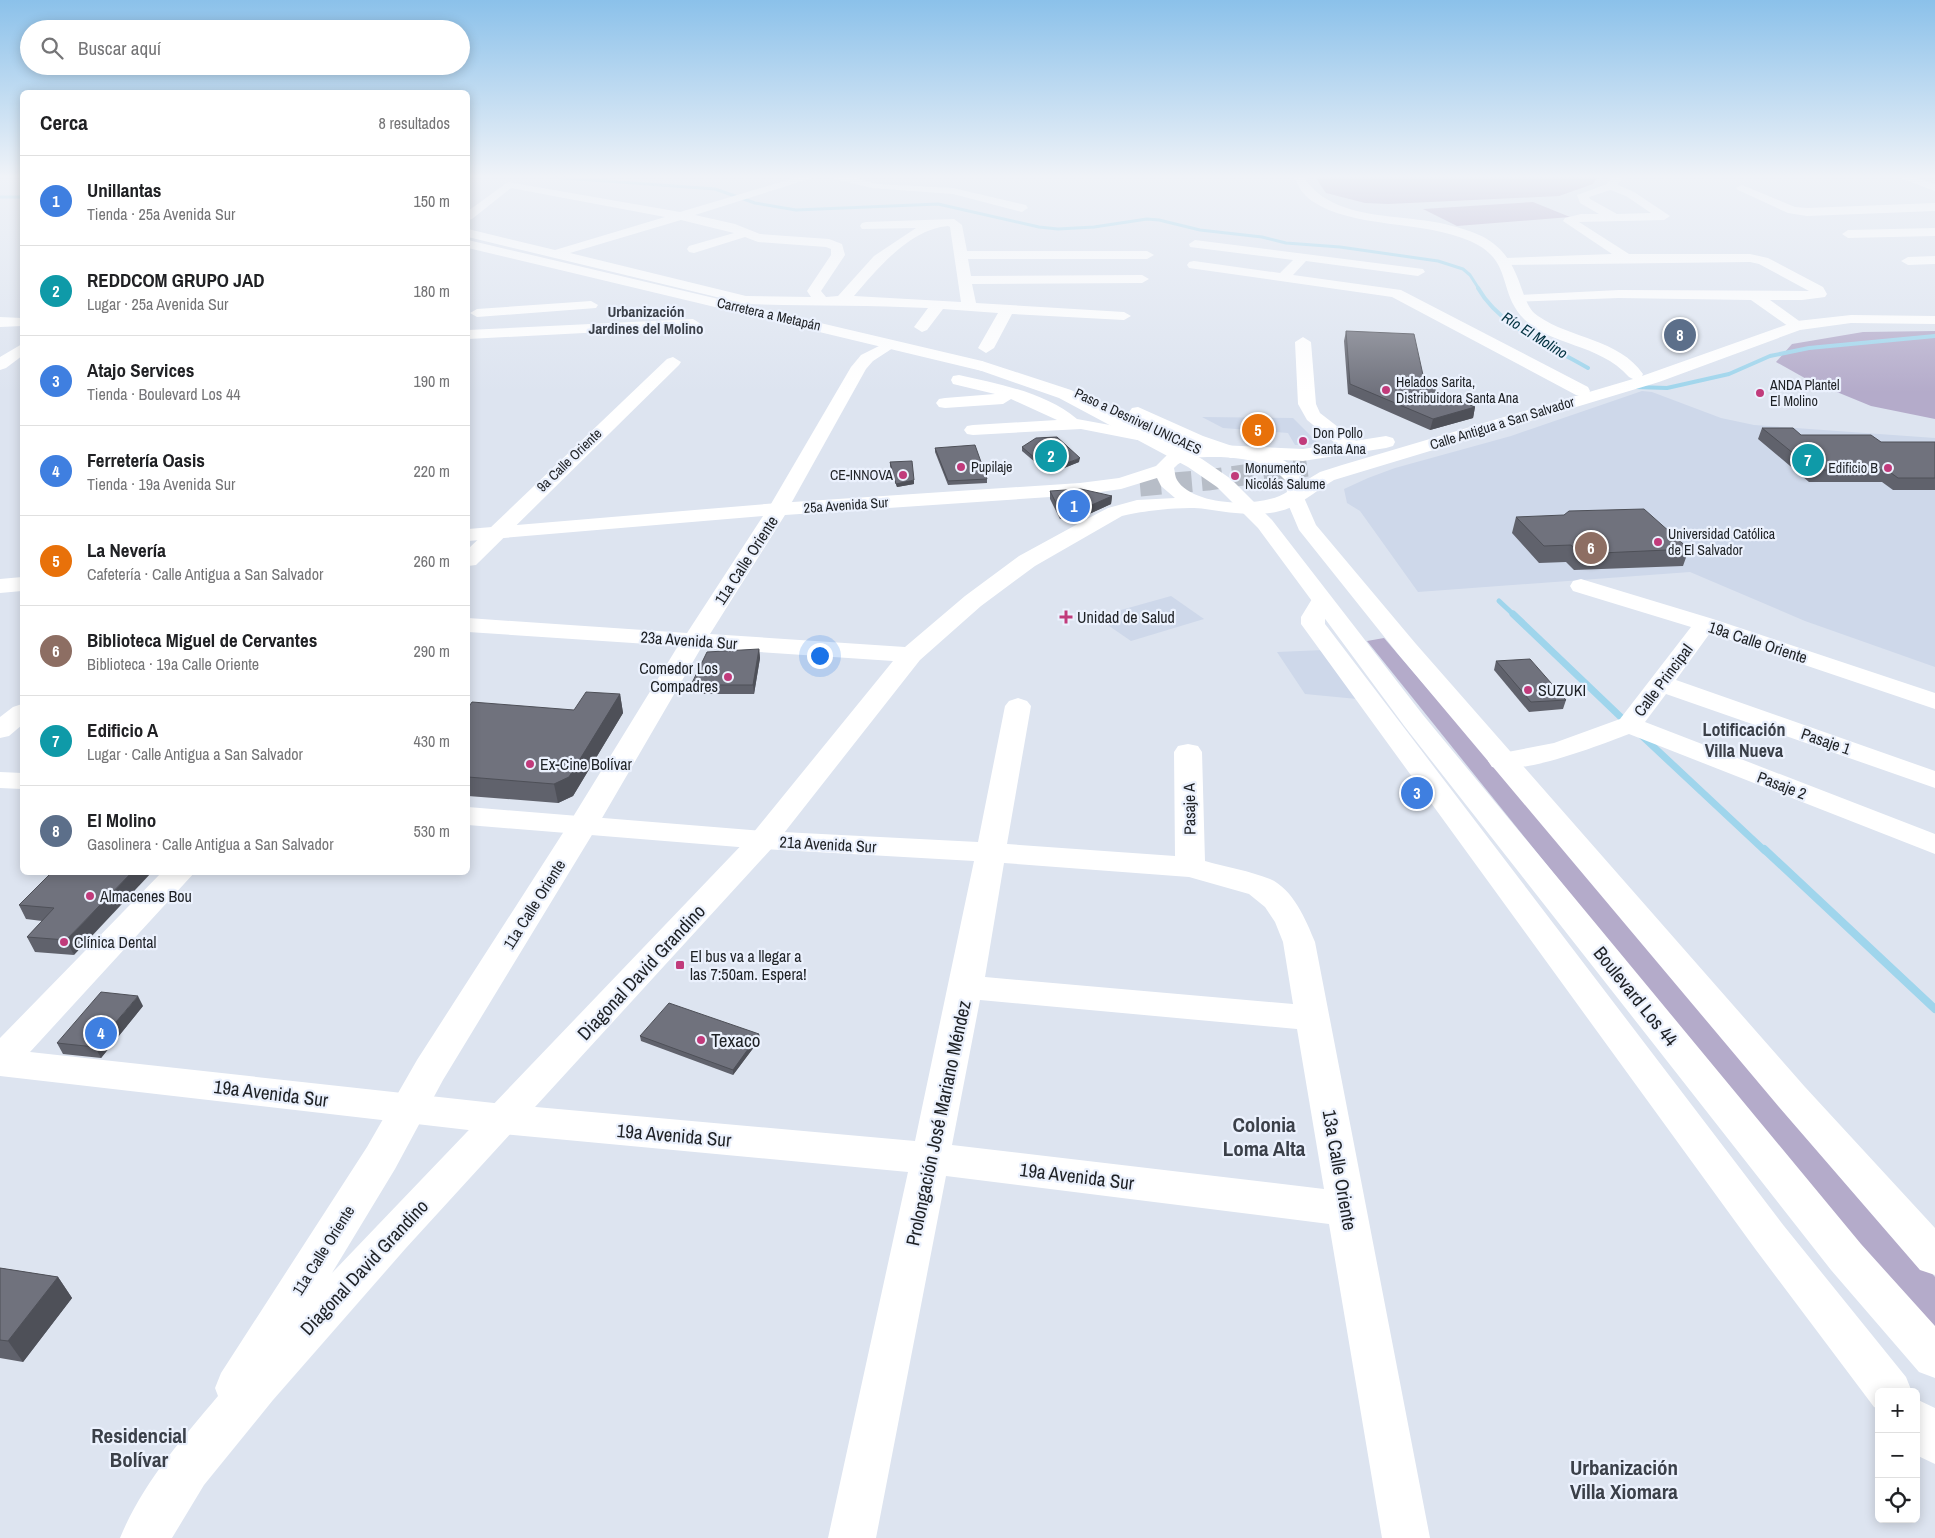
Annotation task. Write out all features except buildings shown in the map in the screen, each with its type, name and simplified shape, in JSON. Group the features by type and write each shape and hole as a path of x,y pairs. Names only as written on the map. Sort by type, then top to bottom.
{"main road":[{"name":"Carretera a Metapán","path":"488,249 739,303 887,346 922,351 1017,375 1117,410"},
{"path":"538,249 740,298 739,303 832,301 939,304 1124,316"},
{"path":"535,260 570,249"},
{"path":"832,301 815,294 814,288 838,255 837,249"},
{"path":"832,301 884,255 894,249"},
{"path":"961,249 969,306"},
{"path":"1235,249 1418,272"},
{"path":"1493,249 1505,262 1519,299 1531,318 1562,335 1631,359 1645,374"},
{"path":"1612,249 1626,258"},
{"path":"962,255 1147,255"},
{"path":"1283,277 1303,257"},
{"path":"1505,262 1626,258 1750,258 1762,261 1818,290 1820,294 1619,294 1519,299"},
{"path":"1566,260 1619,294"},
{"path":"1908,261 1935,260"},
{"path":"1194,265 1396,293 1444,316 1582,391"},
{"path":"965,280 1142,279"},
{"path":"1754,295 1797,326"},
{"path":"470,323 477,304 547,301 590,305"},
{"path":"922,327 939,304"},
{"path":"986,348 1008,308"},
{"path":"1396,310 1444,316"},
{"name":"Calle Antigua a San Salvador","path":"1234,452 1303,455 1430,434 1645,374 1687,367 1708,356 1797,326 1851,319 1935,320"},
{"path":"0,322 20,322"},
{"path":"470,335 693,324"},
{"path":"1304,342 1307,404 1313,416 1353,448"},
{"name":"11a Calle Oriente","path":"187,1468 381,1158 407,1109 583,825 694,640 778,509 859,367 867,358 887,346"},
{"path":"0,365 20,350"},
{"name":"9a Calle Oriente","path":"470,558 494,532 673,362"},
{"name":"Calle Antigua a San Salvador","path":"1212,505 1264,507 1282,503 1327,476 1645,374"},
{"path":"959,380 1021,398 1062,415 1072,424"},
{"path":"945,403 1021,398"},
{"path":"1117,410 1137,435 1161,455 1166,478 1175,489 1242,519 1272,546 1320,604 1344,629"},
{"path":"1117,410 1197,440 1234,452 1262,458 1285,469 1295,479 1296,495 1306,526 1407,649 1792,1098 1935,1257"},
{"name":"Paso a Desnivel UNICAES","path":"1117,410 1210,455 1243,477 1319,553 1407,649"},
{"name":"Paso a Desnivel UNICAES","path":"1117,410 1214,475 1265,524 1344,629"},
{"path":"973,430 1088,424 1108,431 1137,435"},
{"path":"1307,466 1418,440 1430,434"},
{"name":"25a Avenida Sur","path":"470,535 778,509 1071,490 1140,479 1164,469 1170,460 1184,454 1234,452"},
{"path":"1071,490 1140,486"},
{"path":"1071,490 1144,488 1155,493 1151,499 1106,516"},
{"name":"Diagonal David Grandino","path":"144,1538 187,1468 327,1306 763,840 911,655 972,601 1027,561 1106,516 1137,506 1212,505"},
{"path":"0,586 20,584"},
{"name":"19a Calle Oriente","path":"1581,586 1705,624 1935,701"},
{"path":"0,592 20,594"},
{"path":"1320,604 1313,616 1313,624 1770,1238 1887,1388"},
{"name":"Calle Principal","path":"1502,761 1560,750 1629,725 1705,624"},
{"name":"23a Avenida Sur","path":"470,625 911,655"},
{"name":"Boulevard Los 44","path":"1344,629 1420,729 1797,1197 1846,1257 1929,1348"},
{"name":"Pasaje 1","path":"1660,683 1935,780"},
{"name":"Prolongación José Mariano Méndez","path":"852,1538 966,986 1018,706"},
{"path":"0,730 20,714"},
{"name":"Pasaje 2","path":"1629,725 1935,845"},
{"name":"Pasaje A","path":"1188,752 1190,867"},
{"path":"0,780 20,781"},
{"name":"21a Avenida Sur","path":"470,816 763,840 990,852 1190,867"},
{"name":"13a Calle Oriente","path":"1190,867 1260,887 1276,900 1290,921 1299,942 1406,1538"},
{"path":"0,1062 177,875"},
{"path":"966,986 1312,1018"},
{"name":"19a Avenida Sur","path":"0,1062 503,1119 930,1158 1347,1209"},
{"path":"1920,1425 1935,1441"}],"shaded area":[{"path":"1935,331 1935,419 1871,406 1810,381 1776,362 1792,344 1863,332"},
{"name":"Universidad Católica de El Salvador","path":"1642,391 1652,392 1721,418 1754,425 1935,438 1935,667 1805,621 1690,572 1418,592 1360,511 1347,503 1344,489 1368,478 1395,468 1511,436"},
{"path":"1202,417 1293,418 1319,444 1295,445 1288,433 1223,428"},
{"path":"1171,596 1204,619 1131,641 1096,617"},
{"path":"1384,638 1935,1277 1935,1337 1796,1175 1367,641"},
{"path":"1324,650 1357,699 1305,694 1277,652"}],"waterway":[{"name":"Río El Molino","path":"1352,249 1438,261 1463,269 1470,275 1479,289"},
{"name":"Río El Molino","path":"1478,288 1499,314 1513,325 1588,368"},
{"name":"Río El Molino","path":"1635,387 1667,388 1729,374 1770,356 1809,348 1935,336"},
{"path":"1499,601 1514,615"},
{"path":"1513,614 1627,723"},
{"path":"1641,735 1765,851"},
{"path":"1764,849 1935,1009"}],"tunnel":[{"path":"1140,486 1208,480 1307,466"}],"place":[{"name":"El Molino","path":"1680,335"},
{"name":"Helados Sarita, Distribuidora Santa Ana","path":"1386,390"},
{"name":"ANDA Plantel El Molino","path":"1760,393"},
{"name":"La Nevería","path":"1258,430"},
{"name":"Don Pollo Santa Ana","path":"1303,441"},
{"name":"REDDCOM GRUPO JAD","path":"1051,456"},
{"name":"Edificio A","path":"1808,460"},
{"name":"Pupilaje","path":"961,467"},
{"name":"Edificio B","path":"1888,468"},
{"name":"CE-INNOVA","path":"903,475"},
{"name":"Monumento Nicolás Salume","path":"1235,476"},
{"name":"Unillantas","path":"1074,506"},
{"name":"Universidad Católica de El Salvador","path":"1658,542"},
{"name":"Biblioteca Miguel de Cervantes","path":"1591,548"},
{"name":"Unidad de Salud","path":"1066,617"},
{"name":"Comedor Los Compadres","path":"728,677"},
{"name":"SUZUKI","path":"1528,690"},
{"name":"Ex-Cine Bolívar","path":"530,764"},
{"name":"Atajo Services","path":"1417,793"},
{"name":"Almacenes Bou","path":"90,896"},
{"name":"Clínica Dental","path":"64,942"},
{"name":"El bus va a llegar a las 7:50am. Espera!","path":"680,965"},
{"name":"Ferretería Oasis","path":"101,1033"},
{"name":"Texaco","path":"701,1040"}],"district":[{"name":"Urbanización Jardines del Molino","path":"646,320"},
{"name":"Lotificación Villa Nueva","path":"1744,740"},
{"name":"Colonia Loma Alta","path":"1264,1136"},
{"name":"Residencial Bolívar","path":"139,1447"},
{"name":"Urbanización Villa Xiomara","path":"1624,1479"}]}
